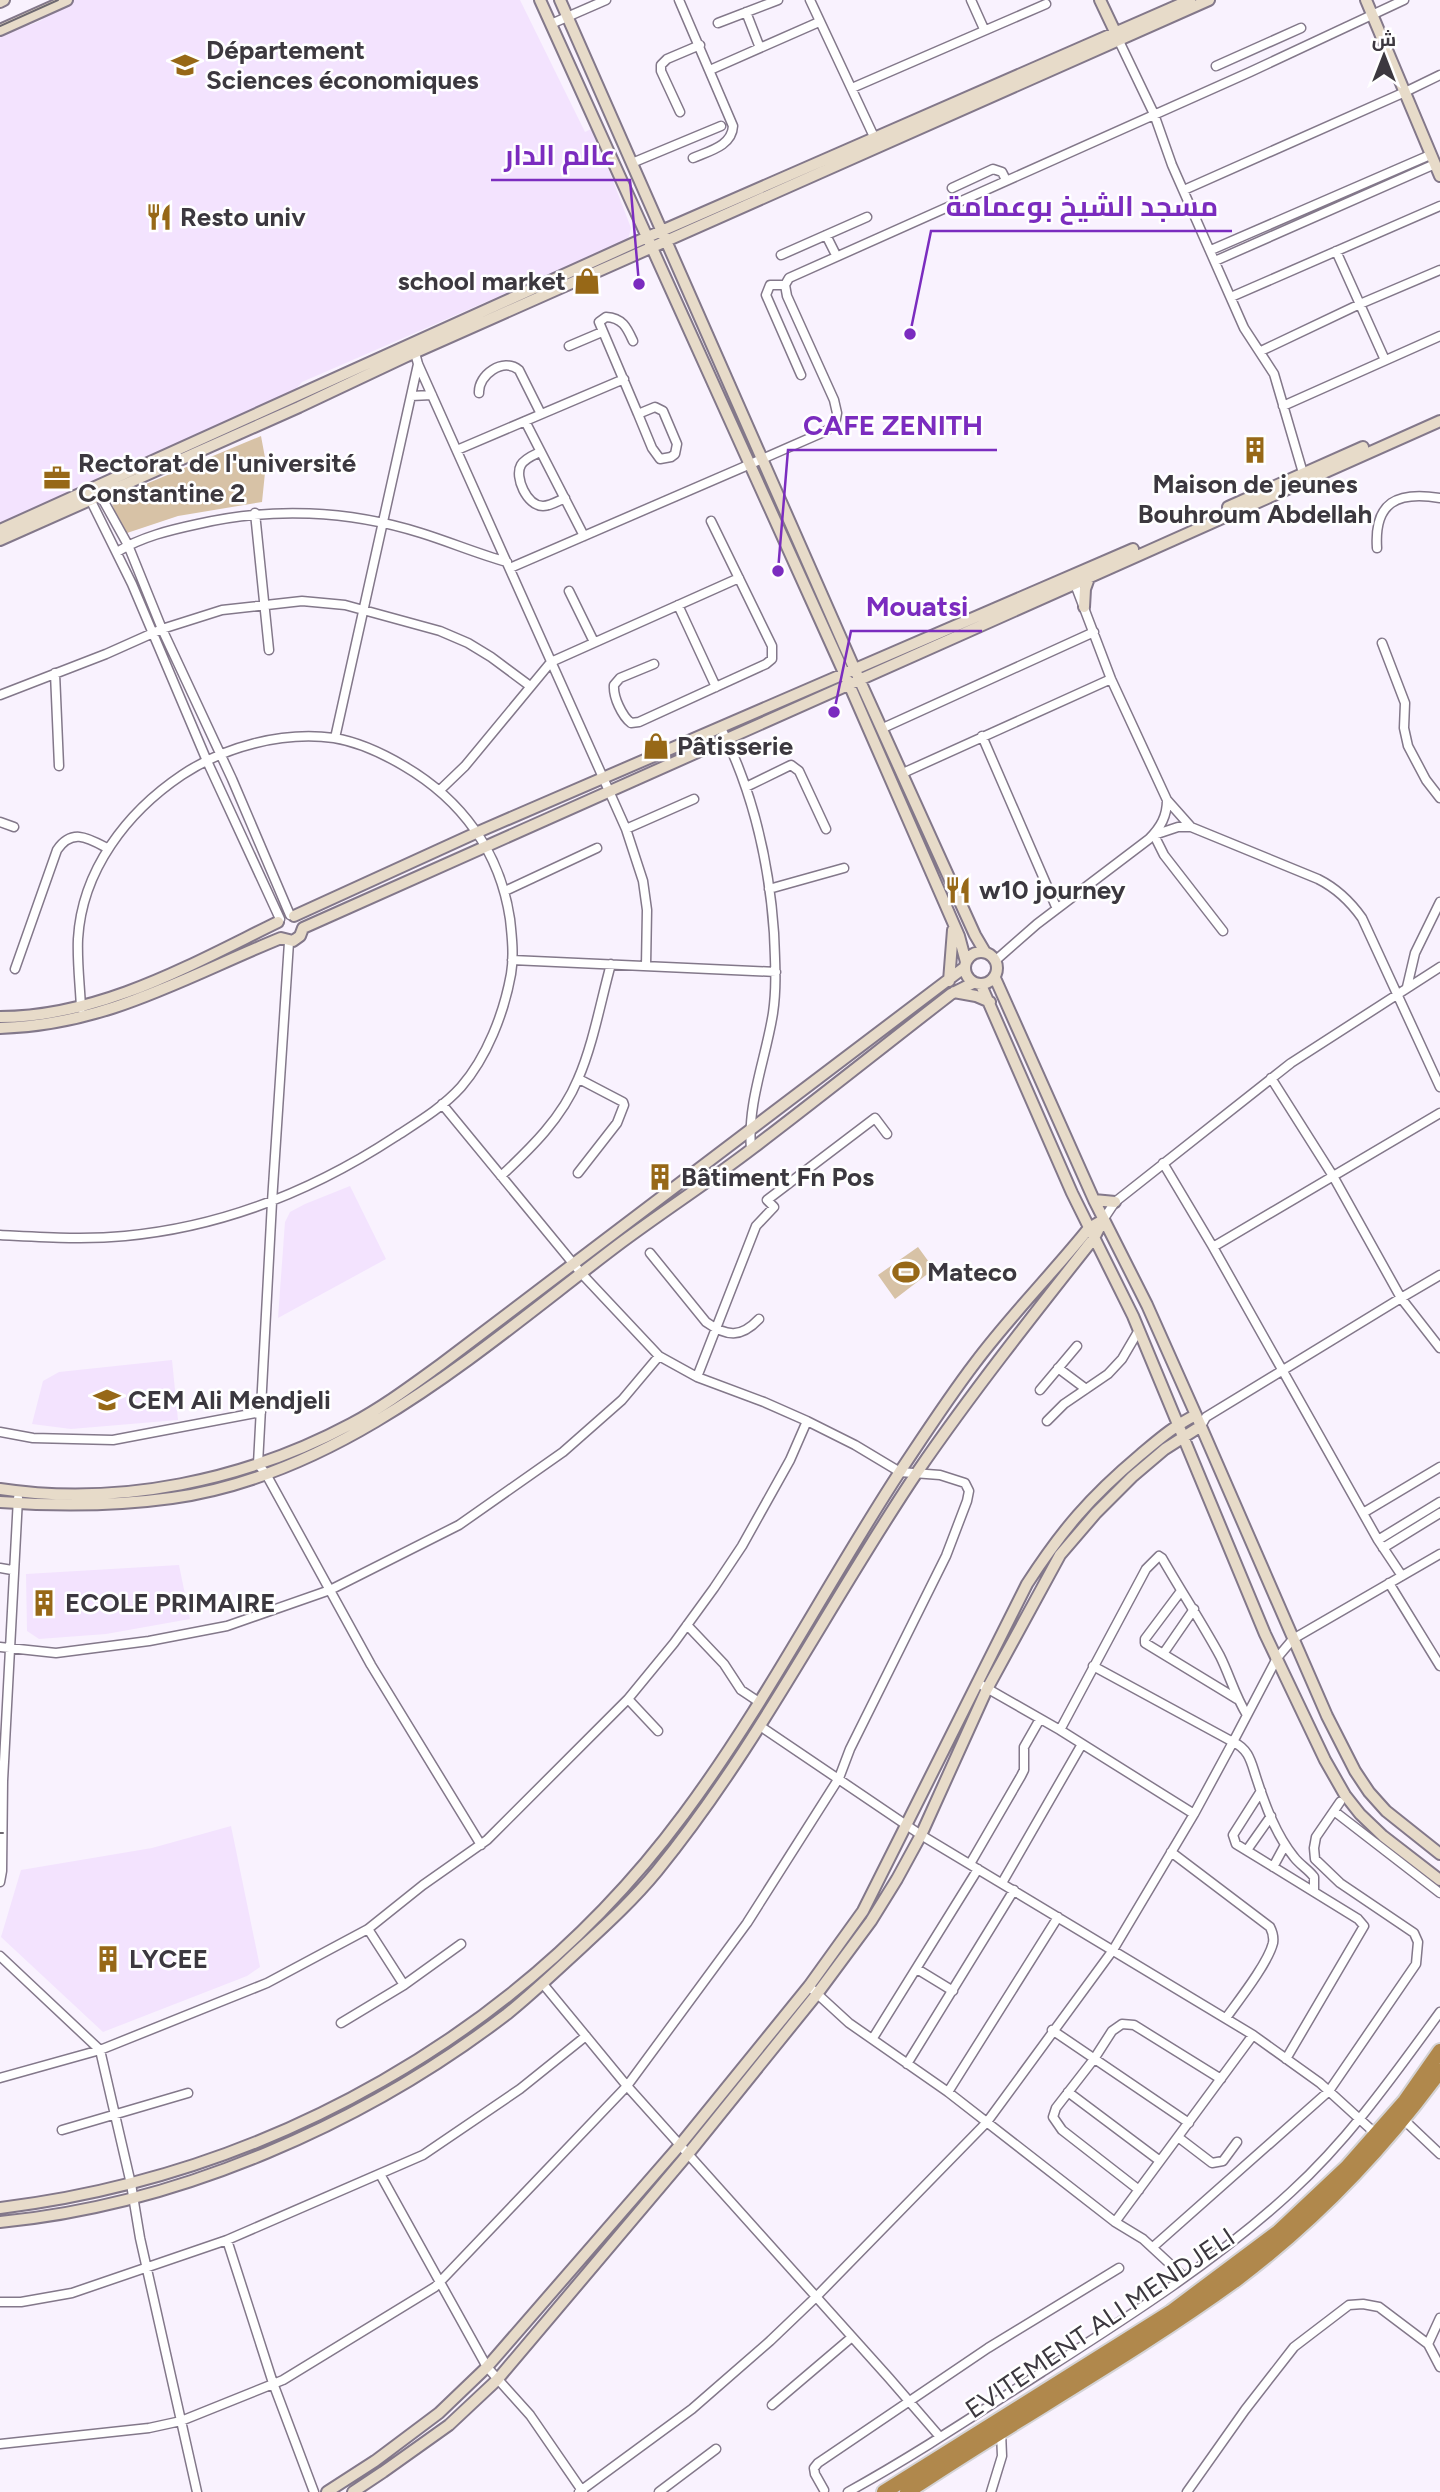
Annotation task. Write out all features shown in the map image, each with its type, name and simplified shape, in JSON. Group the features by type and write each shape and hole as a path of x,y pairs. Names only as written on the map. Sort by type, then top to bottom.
{"highway":[{"name":"EVITEMENT ALI MENDJELI","path":"884,2492 1171,2312 1278,2232 1347,2167 1405,2101 1440,2051"},
{"name":"EVITEMENT ALI MENDJELI","path":"907,2492 1181,2318 1238,2277 1286,2239 1357,2171 1404,2119 1439,2074"}],"main road":[{"path":"0,30 67,0"},
{"path":"0,1502 102,1506 175,1498 266,1474 318,1452 396,1410 750,1132 952,987 989,983 995,978 998,969 996,960 985,952 975,935 883,728 852,678 750,464 540,0"},
{"path":"560,0 762,459 962,944 967,976 977,984 990,1002 1091,1233 1139,1330 1276,1658 1325,1760 1345,1795 1382,1836 1440,1880"},
{"path":"1100,0 1117,37"},
{"path":"1117,37 1190,0"},
{"path":"0,530 299,407 349,377 413,348 1117,37 1209,0"},
{"path":"1366,0 1436,158 1440,176"},
{"path":"0,1028 43,1026 96,1014 153,994 285,940 297,939 303,928 727,740 852,678 1074,580 1303,473 1440,414"},
{"path":"1074,580 1089,578 1440,421"},
{"path":"0,540 93,493"},
{"path":"1084,607 1089,578"},
{"path":"0,1017 42,1016 81,1008 115,996 191,964 285,918 478,832 721,728 852,678"},
{"path":"285,918 300,921 303,928"},
{"path":"285,918 276,929 285,940"},
{"path":"952,987 953,923"},
{"path":"0,1489 107,1493 171,1486 258,1464 310,1444 353,1423 390,1401 751,1149 952,987 972,955 985,952"},
{"path":"995,978 1103,1220 1201,1419 1327,1716 1355,1771 1386,1811 1440,1854"},
{"path":"952,987 990,1002"},
{"path":"1094,1200 1115,1202"},
{"path":"0,2208 94,2193 170,2174 319,2116 403,2070 464,2031 581,1931 629,1881 692,1802 759,1702 900,1472 974,1364 1103,1220"},
{"path":"0,2222 132,2197 212,2174 285,2144 357,2109 426,2070 504,2016 543,1984 620,1912 657,1871 703,1810 760,1726 917,1472 1091,1233"},
{"path":"813,1990 863,1911 1027,1584 1054,1541 1105,1484 1177,1424 1201,1419"},
{"path":"352,2492 449,2425 497,2380 871,1920 897,1880 921,1835 987,1689 1060,1555 1132,1477 1201,1419"},
{"path":"692,1802 703,1810"},
{"path":"327,2492 375,2461 439,2413 488,2367 684,2149"}],"street":[{"path":"551,24 606,0"},
{"path":"679,0 733,130 727,142 693,158"},
{"path":"718,23 778,0"},
{"path":"810,0 877,143"},
{"path":"971,0 984,29"},
{"path":"117,552 128,545 181,528 255,513 343,516 382,523 418,532 508,565 584,536 831,428 837,418 834,400 787,296 785,285 789,278 1102,134 1269,63 1404,0"},
{"path":"852,88 1046,4"},
{"path":"746,12 760,48"},
{"path":"710,70 819,22"},
{"path":"1216,66 1301,27"},
{"path":"1117,37 1154,114 1172,165 1244,328 1277,380 1303,473"},
{"path":"680,112 661,71 662,65 699,45"},
{"path":"1261,46 1269,63"},
{"path":"1184,190 1440,75"},
{"path":"632,163 721,126"},
{"path":"1211,250 1436,158"},
{"path":"1215,261 1436,158"},
{"path":"952,188 993,169 1002,172 1006,180"},
{"path":"1231,297 1440,206"},
{"path":"781,256 867,217"},
{"path":"826,236 836,255"},
{"path":"1336,251 1385,360"},
{"path":"1261,351 1440,270"},
{"path":"785,285 770,285 766,295 800,375"},
{"path":"633,341 625,324 614,318 601,320 599,325 624,379 638,414 657,456 665,459 675,454 677,444 663,411 655,407 638,414"},
{"path":"569,346 602,332"},
{"path":"1283,406 1440,336"},
{"path":"413,348 626,829 643,881 648,923 646,966"},
{"path":"335,738 418,364"},
{"path":"479,393 480,383 486,374 505,365 512,365 519,370 541,414"},
{"path":"457,450 624,379"},
{"path":"411,396 432,395"},
{"path":"525,421 584,536"},
{"path":"540,452 526,459 520,467 519,475 527,494 534,504 542,506 565,498"},
{"path":"93,493 128,545 206,761 285,918"},
{"path":"93,493 117,552 221,755 285,918"},
{"path":"1377,548 1378,523 1385,508 1392,501 1413,495 1440,498"},
{"path":"255,513 270,650"},
{"path":"654,664 617,680 614,685 614,695 626,720 631,723 639,722 770,662 774,655 711,521"},
{"path":"440,790 465,766 551,662 739,578"},
{"path":"1074,580 1111,679 1167,800 1191,827"},
{"path":"569,591 594,642"},
{"path":"0,695 157,631 222,610 265,604 325,601 423,625 468,643 530,686"},
{"path":"678,605 716,687"},
{"path":"883,728 1094,632"},
{"path":"1382,643 1405,703 1404,728 1408,746 1426,780 1440,798"},
{"path":"55,673 60,766"},
{"path":"903,773 1111,679"},
{"path":"721,728 746,787 760,834 769,889 776,972 773,1012 755,1096 750,1132 751,1149"},
{"path":"982,736 1057,909"},
{"path":"0,1235 124,1236 190,1226 272,1202 329,1176 431,1114 461,1087 482,1058 500,1016 511,973 513,939 505,891 487,846 478,832 440,790 380,752 335,738 299,737 271,740 221,755 178,777 147,800 107,848 88,892 81,917 78,939 81,1008"},
{"path":"746,787 794,765 826,829"},
{"path":"626,829 694,799"},
{"path":"996,960 1057,909 1154,835 1164,821 1167,800"},
{"path":"0,822 14,827"},
{"path":"1154,835 1178,827 1191,827 1318,879 1342,895 1362,918 1440,1087"},
{"path":"1154,835 1164,855 1223,931"},
{"path":"15,969 57,850 63,841 79,836 107,848"},
{"path":"505,891 597,848"},
{"path":"769,889 844,868"},
{"path":"1407,987 1415,953 1440,902"},
{"path":"285,940 258,1464 371,1665 481,1845"},
{"path":"512,960 776,972"},
{"path":"501,1176 534,1145 565,1104 579,1079 611,964"},
{"path":"1103,1220 1115,1202 1271,1078 1440,967"},
{"path":"1271,1078 1333,1177 1401,1298 1440,1348"},
{"path":"578,1173 617,1123 624,1105 579,1079"},
{"path":"0,2444 149,2428 181,2421 283,2380 439,2282 627,2086 747,1923 839,1778 850,1749 946,1556 967,1501 969,1491 965,1483 940,1475 900,1472 807,1421 697,1377 659,1356 577,1268 442,1104"},
{"path":"1213,1247 1440,1113"},
{"path":"697,1377 756,1226 774,1207 767,1199 875,1118 887,1134"},
{"path":"1163,1163 1380,1544 1402,1576"},
{"path":"650,1254 706,1322 716,1329 736,1335 751,1329 759,1319"},
{"path":"1201,1419 1440,1275"},
{"path":"1047,1421 1064,1404 1108,1374 1122,1359 1139,1330"},
{"path":"1040,1390 1077,1346"},
{"path":"4,1647 56,1653 149,1641 227,1626 330,1590 459,1525 553,1460 622,1400 659,1356"},
{"path":"1058,1368 1086,1390"},
{"path":"0,1432 33,1438 113,1440 261,1412"},
{"path":"0,2078 100,2050 267,1983 368,1929 423,1885 481,1845 628,1699 687,1625 742,1546 790,1460 807,1421"},
{"path":"1363,1513 1440,1467"},
{"path":"0,1882 4,1647 19,1491"},
{"path":"1380,1544 1440,1502"},
{"path":"1380,1544 1440,1513"},
{"path":"380,2174 488,2367 530,2415 581,2491 692,2409 816,2298 987,2122 1113,1950 1194,1814 1276,1658 1293,1639 1440,1554"},
{"path":"1060,1730 1116,1622 1155,1558 1162,1558 1194,1609 1247,1715"},
{"path":"0,1568 12,1570"},
{"path":"1389,1583 1440,1666"},
{"path":"1181,1591 1145,1639 1147,1644 1237,1699"},
{"path":"1163,1654 1194,1609"},
{"path":"687,1625 724,1664 741,1689 759,1702"},
{"path":"1093,1666 1246,1749 1271,1816 1285,1845 1314,1877 1314,1891"},
{"path":"977,1682 1060,1730 1194,1814"},
{"path":"628,1699 658,1731"},
{"path":"970,1864 1021,1776 1024,1769 1024,1747 1040,1719"},
{"path":"760,1726 921,1835 1253,2035 1329,2091 1376,2133"},
{"path":"1002,1883 1082,1744"},
{"path":"1261,1791 1233,1835 1237,1844 1358,1919 1364,1926 1286,2059"},
{"path":"1153,2247 1329,2091 1413,1970 1418,1942 1414,1933 1340,1883 1315,1859 1316,1837 1340,1802"},
{"path":"1334,1811 1440,1893"},
{"path":"1247,1850 1271,1816"},
{"path":"1273,1867 1285,1845"},
{"path":"1171,1852 1270,1927 1272,1932 1273,1940 1268,1954 1226,2018"},
{"path":"1289,1877 1297,1861"},
{"path":"873,2038 978,1869"},
{"path":"907,2064 1014,1891"},
{"path":"947,2092 1058,1917"},
{"path":"368,1929 404,1985"},
{"path":"341,2023 404,1985 461,1944"},
{"path":"0,1956 100,2050 197,2492"},
{"path":"917,1969 953,1991"},
{"path":"543,1984 627,2086 910,2401 940,2438"},
{"path":"813,1990 849,2023 947,2092 1115,2222 1143,2239 1184,2277"},
{"path":"848,2492 940,2438 1108,2329 1184,2277 1259,2220 1293,2190 1360,2119 1440,2012"},
{"path":"1139,2190 1055,2122 1053,2113 1068,2092 1118,2025 1128,2023 1221,2079"},
{"path":"1052,2030 1189,2123"},
{"path":"1115,2222 1253,2035"},
{"path":"0,2302 21,2302 72,2293 227,2240 423,2155 520,2089 586,2036"},
{"path":"1068,2092 1160,2161"},
{"path":"62,2130 188,2093"},
{"path":"1404,2119 1440,2154"},
{"path":"1178,2137 1212,2164 1223,2161 1237,2142"},
{"path":"227,2240 273,2383 314,2492"},
{"path":"824,2490 815,2474 814,2468 818,2463 988,2348 1119,2268"},
{"path":"1187,2492 1294,2347 1349,2305 1378,2307 1429,2344 1440,2367"},
{"path":"1429,2344 1440,2318"},
{"path":"772,2405 852,2337"},
{"path":"991,2492 1002,2456 1001,2432"},
{"path":"659,2492 716,2449"}],"shaded area":[{"path":"67,0 520,0 585,132 593,128 631,228 629,236 626,241 302,382 295,390 111,476 107,470 75,496 0,528 0,32 25,21 30,25 42,20 44,11"},
{"path":"261,436 266,463 262,502 178,516 124,534 110,499"},
{"path":"350,1186 386,1259 278,1318 285,1222 290,1212"},
{"name":"Mateco","path":"918,1247 934,1269 895,1299 878,1275"},
{"name":"CEM Ali Mendjeli","path":"172,1360 178,1420 71,1429 32,1424 43,1381 59,1372"},
{"path":"179,1565 190,1619 106,1634 39,1639 27,1631 26,1574"},
{"path":"231,1826 260,1967 247,1976 103,2032 1,1937 21,1870 152,1848"}],"tram line":[{"path":"0,26 58,0"}],"place":[{"name":"Département Sciences économiques","path":"185,65"},
{"name":"Resto univ","path":"159,217"},
{"name":"school market","path":"587,281"},
{"name":"عالم الدار","path":"639,284"},
{"name":"مسجد الشيخ بوعمامة","path":"910,334"},
{"name":"Maison de jeunes Bouhroum Abdellah","path":"1255,450"},
{"name":"Rectorat de l'université Constantine 2","path":"57,478"},
{"name":"CAFE ZENITH","path":"778,571"},
{"name":"Mouatsi","path":"834,712"},
{"name":"Pâtisserie","path":"656,746"},
{"name":"w10 journey","path":"958,890"},
{"name":"Bâtiment Fn Pos","path":"660,1177"},
{"name":"Mateco","path":"906,1272"},
{"name":"CEM Ali Mendjeli","path":"107,1400"},
{"name":"ECOLE PRIMAIRE","path":"44,1603"},
{"name":"LYCEE","path":"108,1959"}]}
